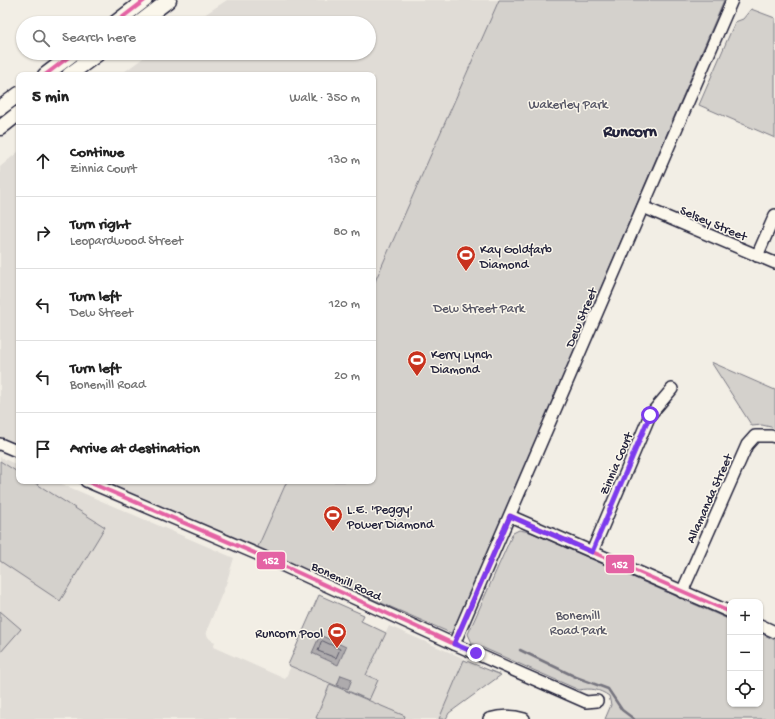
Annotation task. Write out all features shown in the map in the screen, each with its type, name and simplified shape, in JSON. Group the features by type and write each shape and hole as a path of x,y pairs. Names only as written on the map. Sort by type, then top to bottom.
{"main road":[{"path":"124,16 146,0"},
{"path":"148,16 169,0"},
{"path":"49,72 65,60"},
{"path":"73,72 89,60"},
{"path":"0,108 16,96"},
{"path":"0,128 16,115"}],"street":[{"name":"Dew Street","path":"454,644 732,0"},
{"name":"Selsey Street","path":"643,207 775,264"},
{"path":"757,256 775,215"},
{"name":"Zinnia Court","path":"592,552 650,415 672,389"},
{"name":"Allamanda Street","path":"682,592 747,445 755,436 775,437"},
{"path":"0,444 16,451"},
{"name":"Bonemill Road","path":"93,484 264,557 454,644 586,702 598,701"},
{"path":"510,516 727,611"},
{"path":"763,626 775,632"},
{"path":"490,719 500,716 514,716 524,719"}],"shaded area":[{"path":"227,0 499,0 376,279 376,72 124,72 140,60 376,60 376,16 203,16"},
{"path":"16,154 16,444 0,437 0,167"},
{"path":"0,457 16,465 16,484 62,484 234,558 226,584 206,632 208,637 215,642 213,647 285,679 291,666 369,700 366,675 389,626 465,659 439,719 0,719"},
{"path":"112,484 286,484 257,549"}],"green space":[{"name":"Dew Street Park","path":"499,0 724,0 453,634 257,549 286,484 376,484 376,279"},
{"path":"751,9 775,18 775,138 699,105 735,22 743,19"},
{"path":"711,362 775,390 775,428 762,425 752,426"},
{"path":"0,461 16,471 16,484 37,484 105,527 60,601 0,561"},
{"name":"Bonemill Road Park","path":"519,530 530,532 727,619 727,707 763,707 763,634 775,640 775,719 605,719 611,705 609,696 602,692 587,689 579,690 472,643 468,634 513,533"},
{"name":"Runcorn Pool","path":"319,595 364,615 361,621 386,633 366,675 378,680 369,700 288,665"},
{"path":"0,611 21,629 0,653"},
{"path":"464,660 501,675 449,713 446,719 439,719"},
{"path":"330,684 405,716 404,719 316,718"}],"water":[{"path":"320,635 346,647 338,665 312,653"},
{"path":"341,675 352,679 348,689 337,685"}],"waterway":[{"path":"520,650 576,677 608,689 622,710 634,719"}],"transit line":[{"name":"152","path":"124,16 145,0"},
{"name":"152","path":"49,72 65,60"},
{"name":"152","path":"93,484 264,557 454,644"},
{"name":"152","path":"510,516 727,611"},
{"name":"152","path":"454,644 510,516"}],"place":[{"name":"Kay Goldfarb Diamond","path":"466,272"},
{"name":"Kerry Lynch Diamond","path":"417,377"},
{"name":"L.E. 'Peggy' Power Diamond","path":"333,532"},
{"name":"Runcorn Pool","path":"337,649"}],"district":[{"name":"Runcorn","path":"630,130"}],"route":[{"path":"476,653 454,644 510,516 592,552 650,415"}],"park label":[{"name":"Wakerley Park","path":"568,103"}]}
